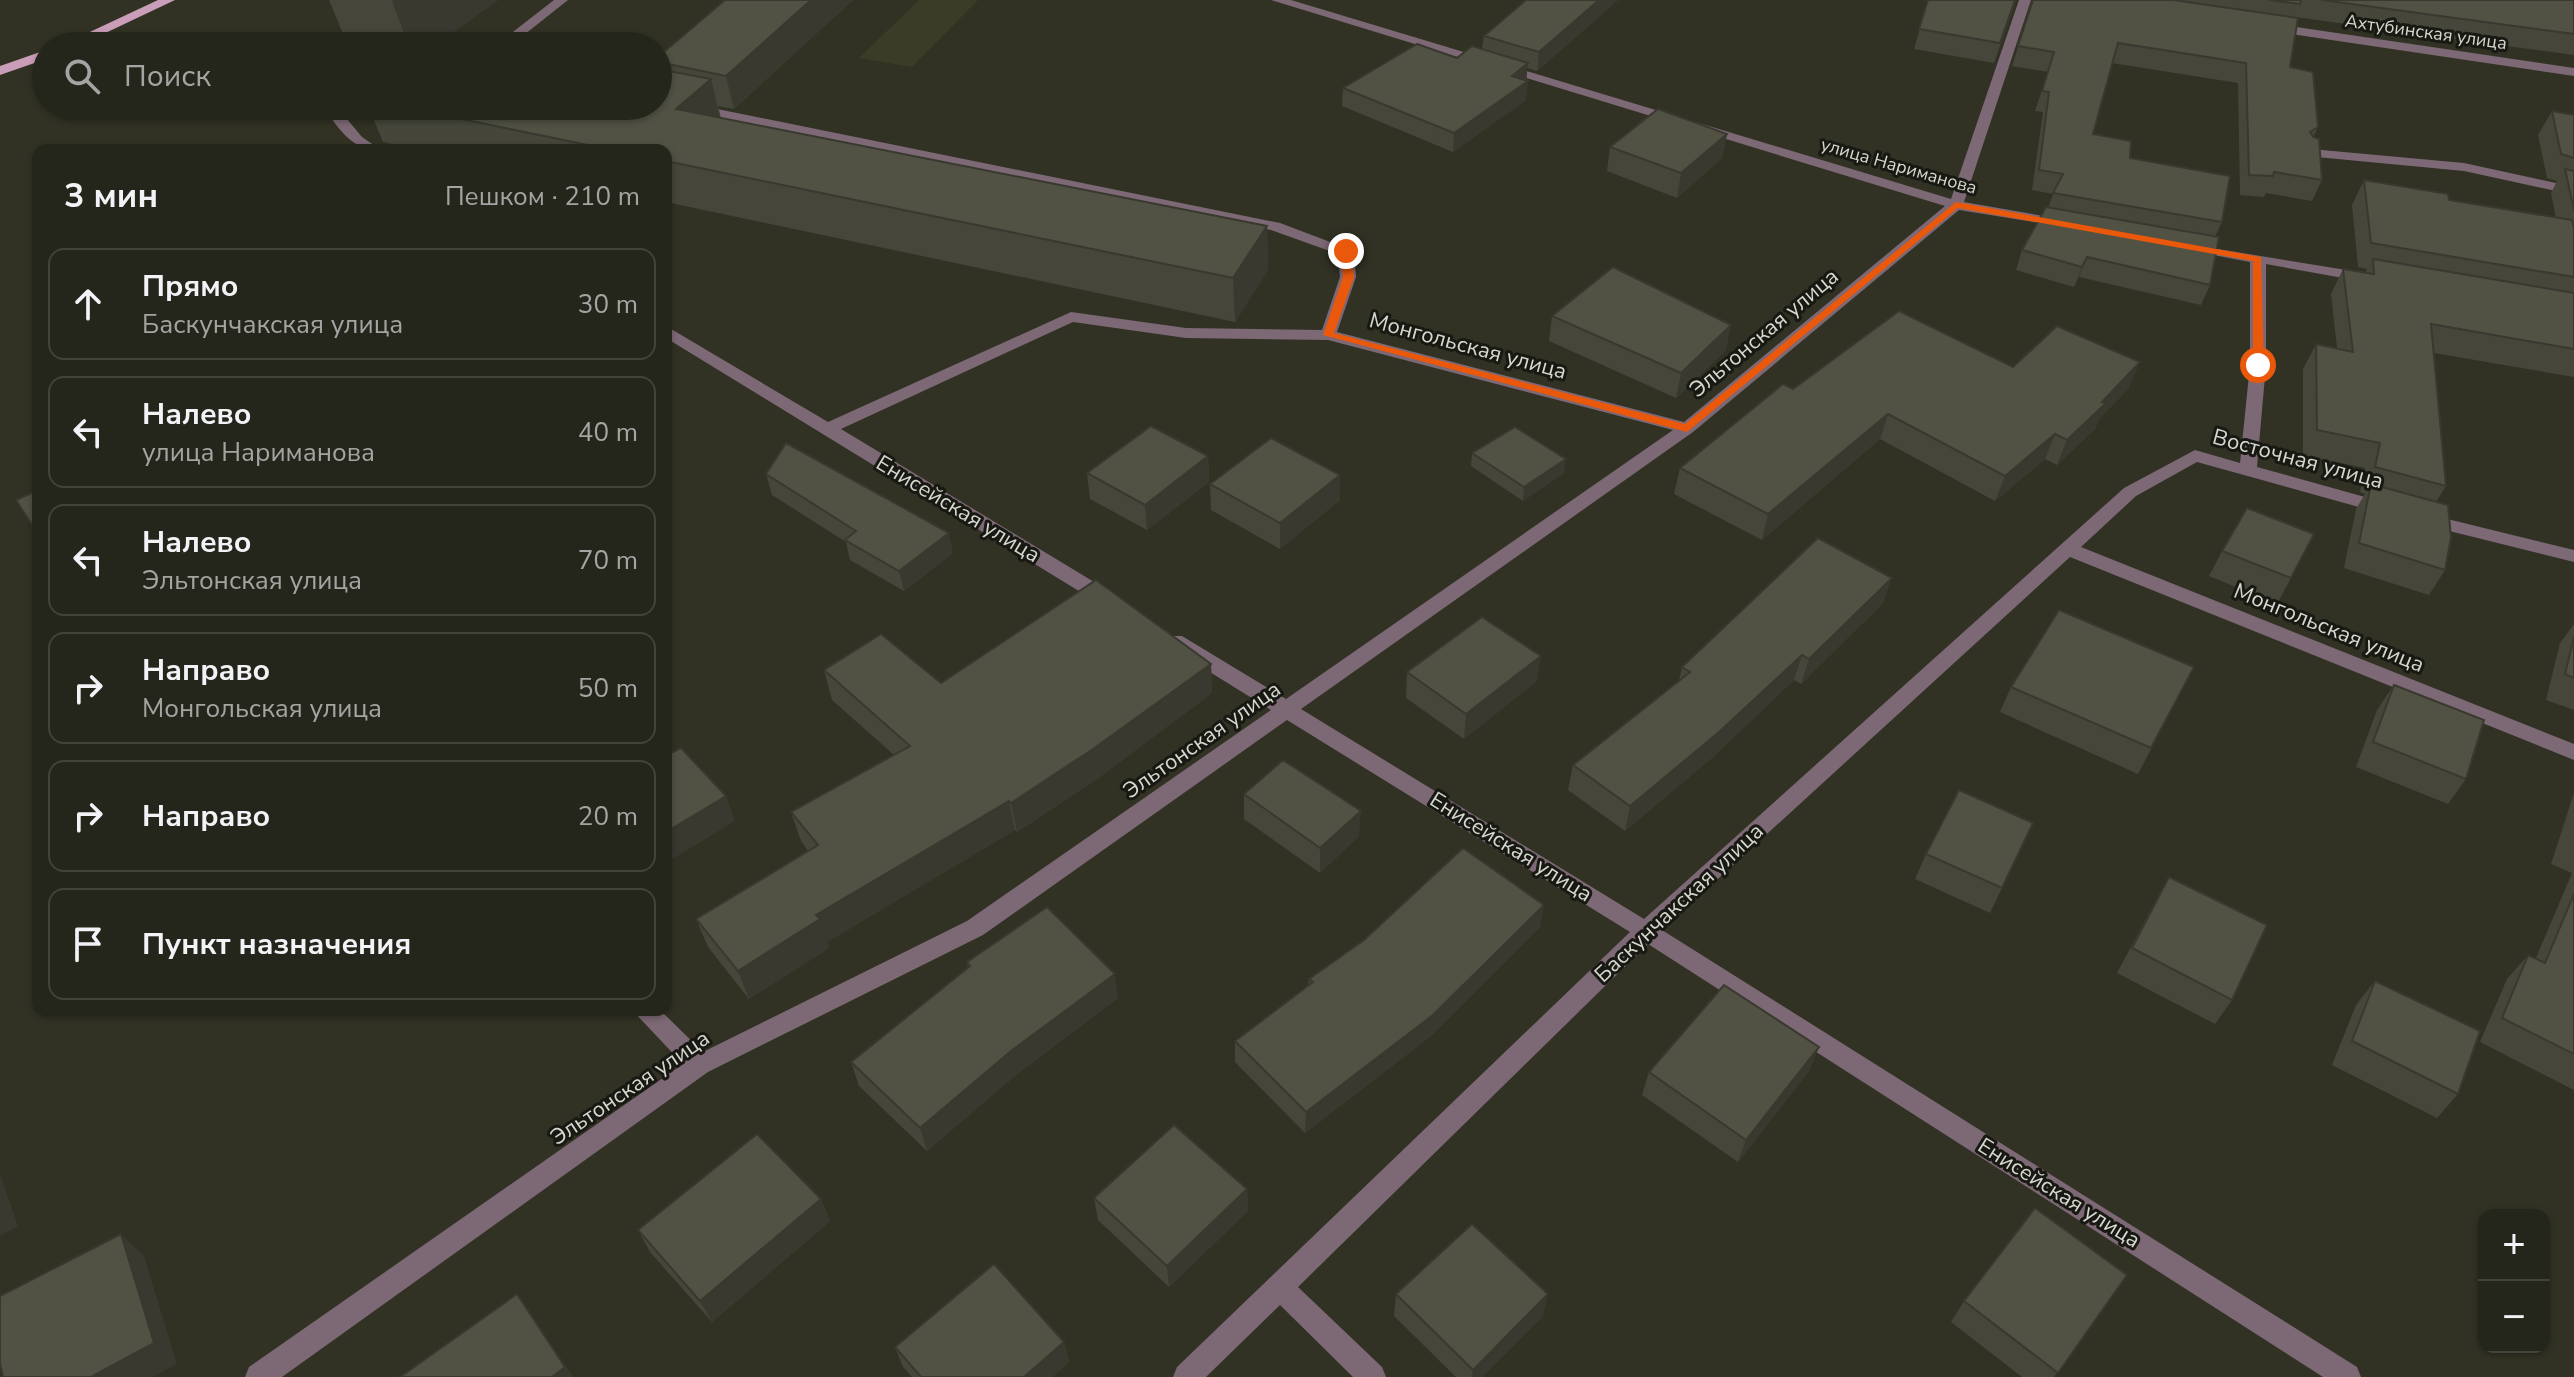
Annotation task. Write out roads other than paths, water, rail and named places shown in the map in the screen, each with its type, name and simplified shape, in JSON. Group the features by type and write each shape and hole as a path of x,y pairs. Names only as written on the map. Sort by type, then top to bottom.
{"main road":[{"path":"101,32 169,0"},
{"path":"0,71 32,59"}],"street":[{"path":"520,32 562,0"},
{"name":"улица Нариманова","path":"1277,0 1956,205 2077,227"},
{"path":"1956,205 2025,0"},
{"name":"Ахтубинская улица","path":"2251,25 2574,72"},
{"path":"672,104 1275,226 1346,251 1348,277 1328,335"},
{"path":"341,120 364,144"},
{"path":"2311,153 2464,167 2574,191"},
{"name":"Эльтонская улица","path":"259,1377 700,1065 975,928 1687,428 1956,205"},
{"path":"2182,246 2378,279"},
{"path":"2248,469 2258,365 2258,259"},
{"name":"Монгольская улица","path":"827,429 1071,317 1186,333 1328,335 1687,428"},
{"name":"Енисейская улица","path":"672,335 1125,610"},
{"name":"Восточная улица","path":"2195,456 2492,538 2574,556"},
{"name":"Баскунчакская улица","path":"1187,1377 1646,931 2130,492 2195,456"},
{"name":"Монгольская улица","path":"2066,548 2574,752"},
{"name":"Енисейская улица","path":"1152,627 1646,931 2347,1377"},
{"path":"650,1016 700,1065"},
{"path":"1281,1288 1372,1377"}]}
